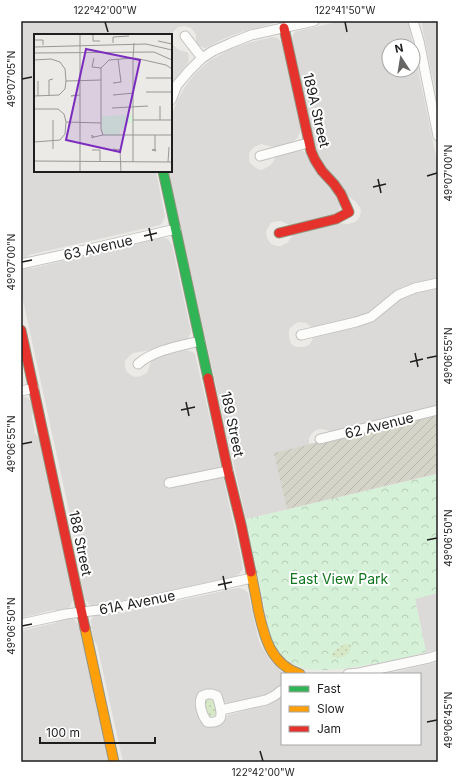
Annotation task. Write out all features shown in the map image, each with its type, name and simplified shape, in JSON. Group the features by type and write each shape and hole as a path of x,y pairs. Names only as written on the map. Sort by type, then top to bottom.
{"street":[{"path":"172,98 177,86 189,71 202,58 213,51 251,35 314,21"},
{"path":"413,21 417,38"},
{"path":"417,21 418,38"},
{"name":"189A Street","path":"279,233 336,219 349,212 341,194 315,160 308,143 284,28"},
{"path":"185,36 202,58"},
{"path":"421,55 438,136"},
{"path":"260,156 308,143"},
{"name":"189 Street","path":"163,172 228,471 241,524 263,632 266,642 273,653 282,664 295,673"},
{"name":"63 Avenue","path":"21,264 176,229"},
{"path":"301,335 356,322 371,316 398,294 411,289 438,283"},
{"name":"188 Street","path":"21,330 114,762"},
{"path":"138,364 156,353 200,341"},
{"path":"21,391 34,388"},
{"name":"62 Avenue","path":"320,439 438,410"},
{"path":"169,483 228,471"},
{"name":"61A Avenue","path":"21,624 66,614 115,608 252,578"},
{"path":"359,673 438,655"},
{"path":"221,710 266,700 281,691"}],"shaded area":[{"path":"21,21 283,21 241,32 204,48 196,42 196,34 191,28 185,26 178,27 172,34 34,34 34,172 156,172 165,217 160,225 29,255 25,259 21,259"},
{"path":"341,21 408,21 412,38 381,38 381,78 420,78 438,166 438,278 402,287 370,311 358,317 314,327 311,327 306,323 298,322 289,330 289,337 291,344 294,346 307,346 313,338 319,335 377,318 400,299 417,292 438,288 438,406 333,431 321,429 316,430 309,438 309,444 438,413 438,474 246,519 168,172 172,172 172,114 177,101 186,85 209,61 231,49 248,43 272,37 277,38 281,41 300,132 298,137 289,144 273,147 261,144 254,147 249,153 249,161 260,170 271,165 276,157 280,155 295,151 303,151 332,189 340,205 340,209 335,215 289,225 281,221 271,223 266,232 267,238 271,244 281,246 287,243 293,235 339,223 348,224 355,222 360,216 360,207 349,197 328,171 316,152 292,39 295,32"},
{"path":"421,21 438,21 438,104"},
{"path":"172,43 179,50 188,53 188,63 172,83"},
{"path":"159,238 168,239 172,245 191,332 185,340 133,353 125,361 125,367 127,372 136,377 147,373 152,360 156,357 186,350 195,354 243,569 236,576 128,600 92,606 85,599 81,581 83,575 21,291 21,268 33,268"},
{"path":"21,396 28,398 31,402 35,434 38,436 73,600 70,607 66,609 58,611 53,610 21,618"},
{"path":"438,413 438,473 287,509 274,453"},
{"path":"237,588 245,590 248,593 259,641 270,660 283,673 281,673 281,687 269,695 229,704 223,701 219,694 213,689 202,691 203,723 206,726 212,727 220,725 228,715 271,704 281,697 281,745 421,745 421,673 391,673 438,662 438,762 123,762 97,645 94,641 91,625 91,620 96,614 108,613 112,615"},
{"path":"438,593 438,649 426,652 415,598"},
{"path":"70,617 79,625 108,762 21,762 21,631 55,623 58,620"}],"green space":[{"name":"East View Park","path":"438,474 438,593 415,599 426,652 377,663 333,670 308,669 296,665 286,659 277,649 270,635 246,519"},
{"path":"345,644 351,645 347,654 338,658 331,656 339,647"},
{"path":"208,698 212,699 215,703 217,713 213,717 208,717 206,713 204,701"}],"traffic: fast":[{"path":"163,172 208,378"}],"traffic: slow":[{"path":"251,572 260,619 270,648 282,663 298,673"},
{"path":"85,628 114,762"}],"traffic: jam":[{"path":"279,233 336,219 349,212 341,194 322,171 311,151 284,28"},
{"path":"21,330 85,628"},
{"path":"208,378 251,572"}]}
